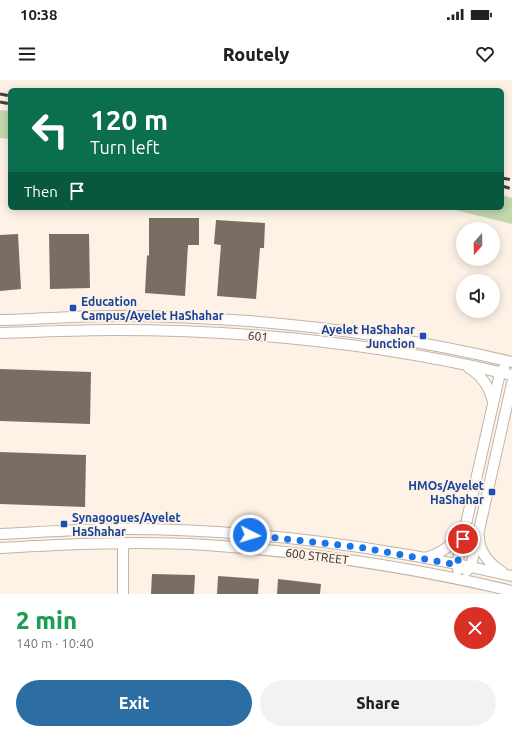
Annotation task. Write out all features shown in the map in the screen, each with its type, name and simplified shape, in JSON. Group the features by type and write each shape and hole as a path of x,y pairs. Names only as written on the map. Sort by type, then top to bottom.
{"street":[{"name":"601","path":"0,320 115,316 232,321 360,333 426,344 510,361"},
{"name":"601","path":"0,333 115,330 231,334 358,346 465,365 512,376"},
{"path":"510,361 512,370"},
{"path":"461,579 457,565 493,404 500,373 510,361"},
{"path":"465,365 475,371 487,384 493,404"},
{"path":"461,579 469,567 479,530 509,406 512,382"},
{"path":"423,558 434,556 444,550 452,544 466,526"},
{"name":"600 STREET","path":"0,534 125,529 206,532 308,541 423,558 510,576"},
{"path":"479,530 479,540 485,556 496,568 510,576"},
{"path":"123,543 123,594"},
{"name":"600 STREET","path":"0,548 123,543 205,545 306,554 356,561 461,579 512,591"}],"green space":[{"path":"0,110 8,111 8,139 0,138"},
{"path":"504,196 512,198 512,224 455,210 504,210"}],"building":[{"path":"149,218 199,218 199,245 188,245 185,296 145,293 147,255 149,256"},
{"path":"216,220 265,223 264,248 260,248 256,299 217,296 221,245 214,244"},
{"path":"18,234 21,289 0,291 0,235"},
{"path":"49,234 89,234 90,288 50,289"},
{"path":"0,369 91,372 90,424 0,421"},
{"path":"0,452 86,455 85,507 0,504"},
{"path":"152,574 195,575 194,594 151,594"},
{"path":"218,576 259,579 258,594 217,594"},
{"path":"278,579 321,584 320,594 277,594"}],"railway":[{"path":"0,94 8,96"},
{"path":"0,102 8,104"},
{"path":"504,178 512,180"},
{"path":"504,187 512,189"}],"place":[{"name":"Education Campus/Ayelet HaShahar","path":"73,308"},
{"name":"Ayelet HaShahar Junction","path":"423,336"},
{"name":"HMOs/Ayelet HaShahar","path":"492,492"},
{"name":"Synagogues/Ayelet HaShahar","path":"64,524"}],"route":[{"path":"250,535 358,547 457,565 463,539"}]}
